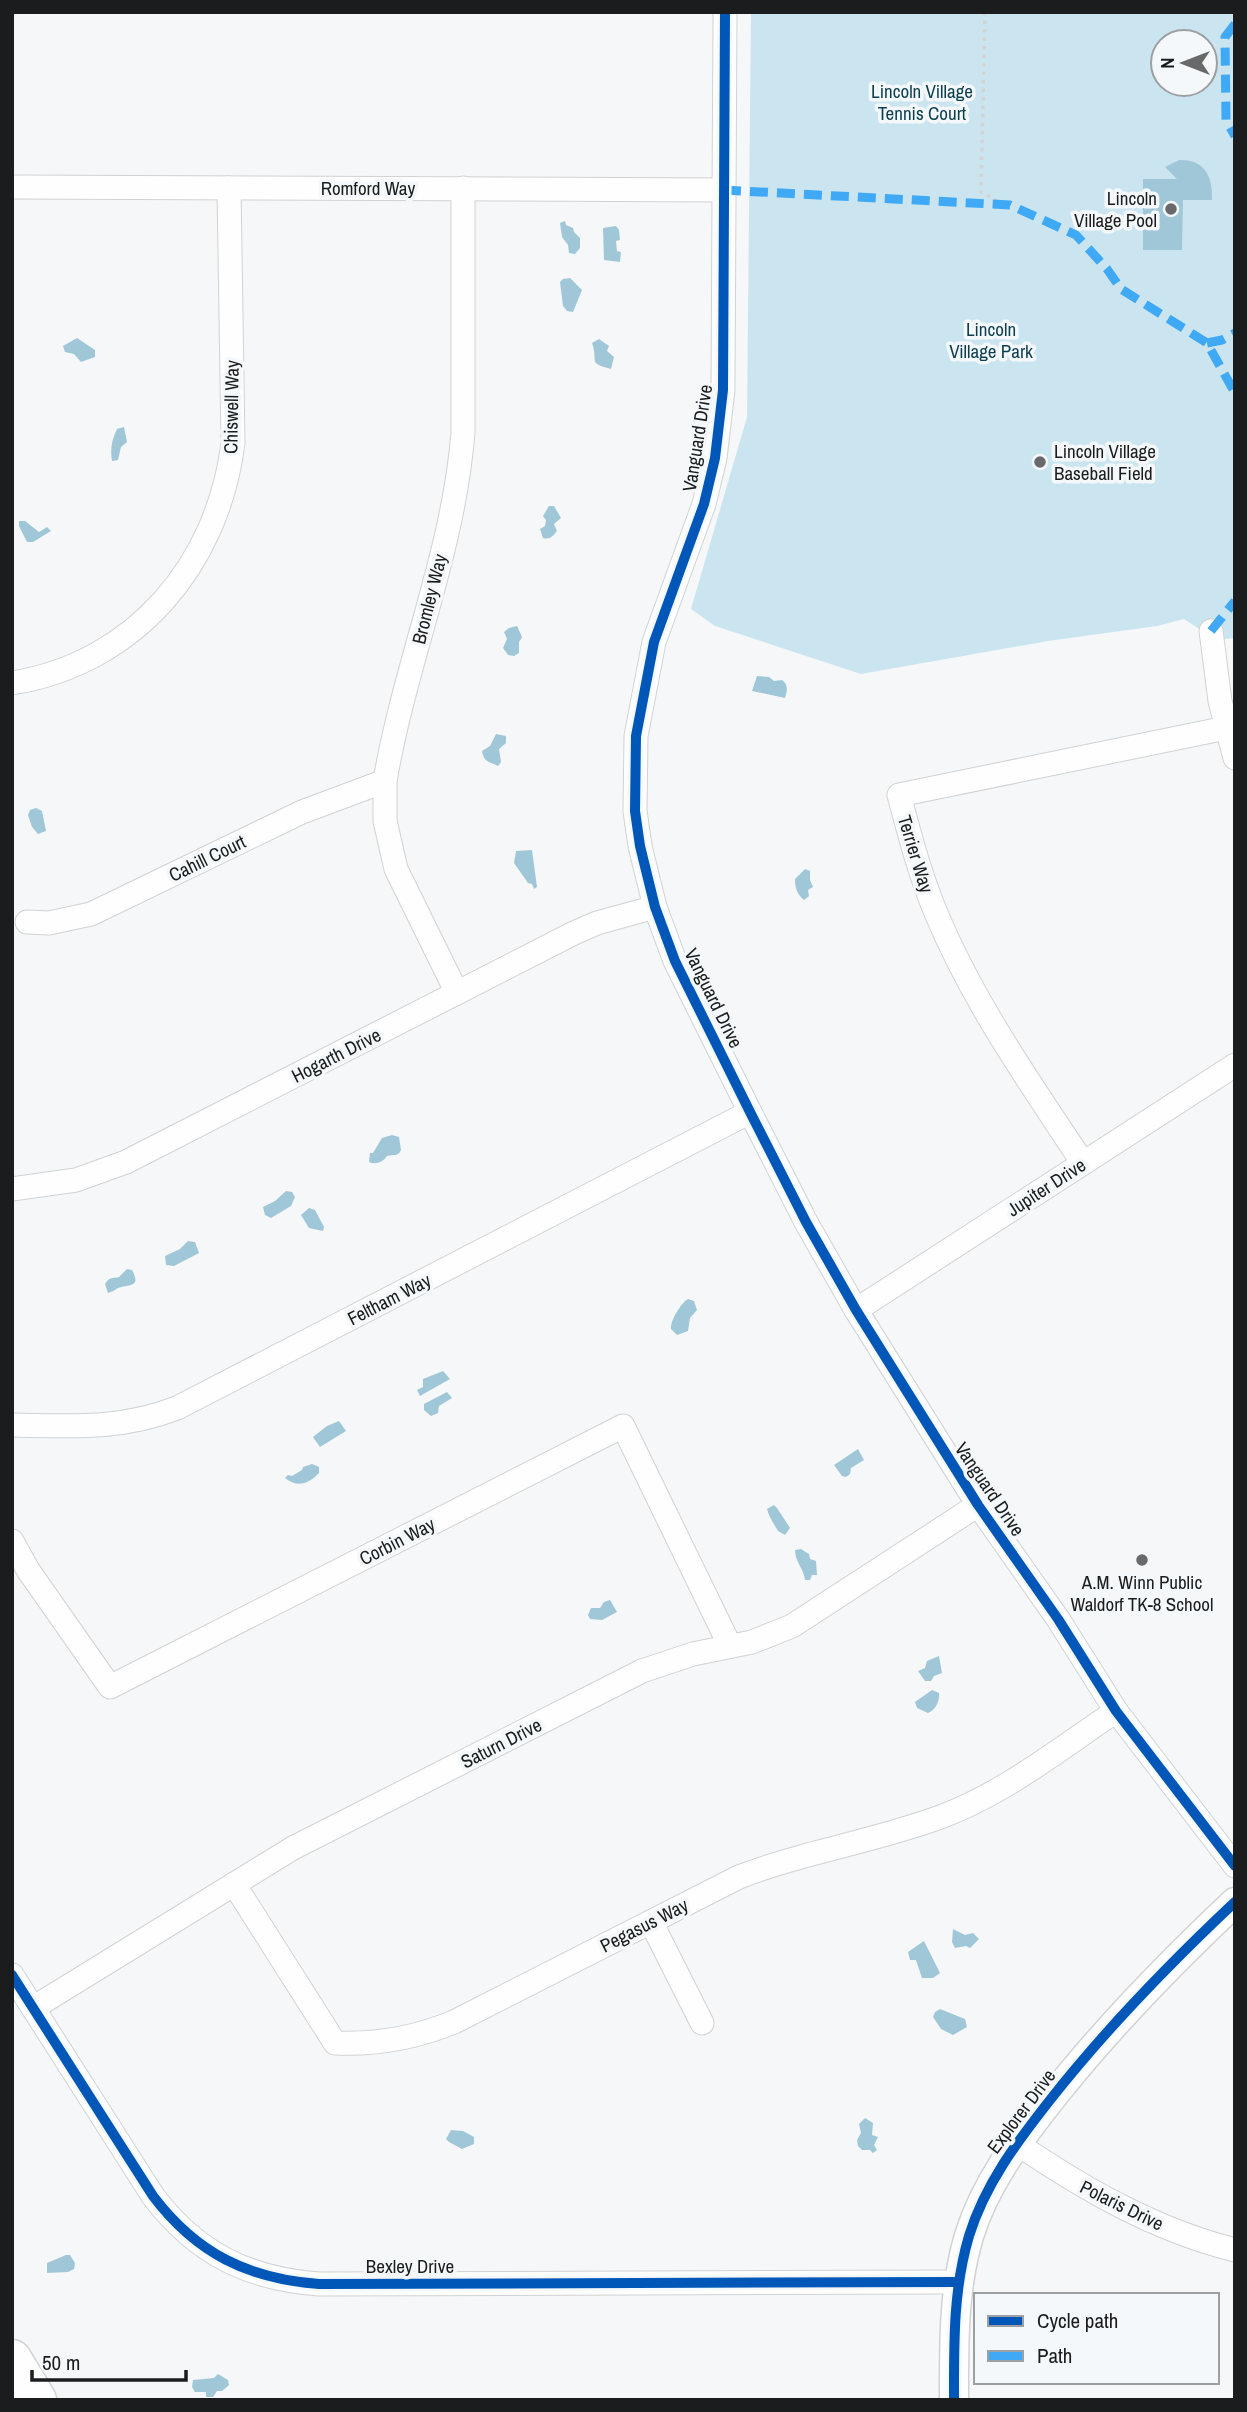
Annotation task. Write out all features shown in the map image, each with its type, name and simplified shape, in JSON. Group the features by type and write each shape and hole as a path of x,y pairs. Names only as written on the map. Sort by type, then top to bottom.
{"highway":[{"path":"12,2360 37,2400"}],"street":[{"name":"Vanguard Drive","path":"724,12 723,390 716,447 704,504 653,642 636,736 635,811 639,846 655,907 675,961 750,1112 806,1222 856,1310 978,1505 1058,1619 1116,1711 1235,1866"},
{"name":"Romford Way","path":"12,187 723,190"},
{"name":"Chiswell Way","path":"12,683 61,670 122,638 173,590 187,572 210,532 230,466 233,443 229,188"},
{"name":"Bromley Way","path":"457,993 396,869 385,821 385,781 451,515 461,460 463,188"},
{"path":"1211,631 1220,701 1235,758"},
{"name":"Terrier Way","path":"1083,1163 1017,1062 961,967 925,887 899,796 1226,728"},
{"name":"Cahill Court","path":"27,922 49,923 91,914 302,812 385,781"},
{"name":"Hogarth Drive","path":"12,1189 76,1180 126,1162 574,933 597,923 655,907"},
{"name":"Jupiter Drive","path":"856,1310 1235,1065"},
{"name":"Feltham Way","path":"12,1425 114,1425 135,1422 177,1408 750,1112"},
{"name":"Corbin Way","path":"12,1541 28,1570 110,1687 623,1426 730,1646"},
{"name":"Saturn Drive","path":"33,2008 293,1848 642,1671 692,1654 773,1635 792,1626 978,1505"},
{"name":"Pegasus Way","path":"234,1884 335,2043 384,2042 408,2038 454,2021 739,1877 781,1861 897,1833 970,1804 1016,1779 1116,1711"},
{"name":"Explorer Drive","path":"954,2400 954,2332 958,2282 976,2216 996,2175 1016,2143 1068,2077 1127,2009 1189,1944 1235,1902"},
{"path":"651,1922 702,2023"},
{"name":"Bexley Drive","path":"12,1975 153,2196 168,2215 204,2248 236,2265 271,2277 319,2284 958,2282"},
{"name":"Polaris Drive","path":"1016,2143 1100,2196 1183,2234 1235,2250"}],"path":[{"path":"985,12 981,192 1003,204"}],"green space":[{"name":"Lincoln Village Park","path":"751,12 1235,12 1235,638 1216,640 1184,619 1157,626 1048,641 861,674 715,626 691,609 747,417"}],"shaded area":[{"path":"1179,160 1188,160 1206,171 1211,184 1212,200 1183,200 1182,250 1143,250 1143,179 1177,179 1165,167"},
{"path":"565,221 580,238 580,248 575,254 569,253 568,245 562,237 560,223"},
{"path":"616,226 619,230 620,240 616,241 617,251 621,252 620,262 604,260 603,228"},
{"path":"570,278 582,290 573,312 567,311 563,306 560,282"},
{"path":"77,338 95,350 95,357 81,362 74,354 65,352 63,346"},
{"path":"599,339 609,346 607,351 614,357 611,369 596,363 592,343"},
{"path":"124,427 127,442 121,447 118,460 112,461 114,437 117,429"},
{"path":"549,506 554,506 561,518 554,524 557,531 551,537 543,538 540,529 545,526 546,520 543,516"},
{"path":"19,521 25,521 39,532 47,527 51,531 33,542 27,542"},
{"path":"517,626 522,637 519,653 508,655 503,648 507,639 504,632"},
{"path":"757,676 769,677 774,681 782,680 787,686 785,698 752,691"},
{"path":"496,734 506,736 506,743 499,749 501,762 498,766 486,760 482,751 490,746"},
{"path":"36,808 42,811 46,831 38,834 28,815 30,810"},
{"path":"532,850 537,887 534,889 514,863 516,851"},
{"path":"805,869 810,871 813,887 808,890 809,896 804,900 797,891 795,879"},
{"path":"392,1135 399,1137 400,1152 379,1162 369,1162 370,1153 373,1153 382,1138"},
{"path":"286,1191 292,1192 295,1197 291,1206 271,1218 265,1215 263,1207"},
{"path":"309,1208 315,1210 324,1227 323,1231 309,1228 301,1215"},
{"path":"188,1241 195,1242 199,1253 174,1266 166,1265 165,1256 180,1249"},
{"path":"127,1269 132,1270 135,1283 108,1293 105,1284 107,1281 119,1277"},
{"path":"688,1299 694,1301 697,1310 690,1318 688,1331 677,1335 671,1329 672,1322 679,1308"},
{"path":"443,1371 450,1379 420,1396 417,1390 423,1387 423,1379"},
{"path":"447,1392 452,1398 439,1406 438,1413 431,1416 424,1410 424,1404"},
{"path":"339,1421 346,1431 320,1447 313,1437"},
{"path":"858,1449 864,1460 851,1468 846,1477 842,1476 834,1465"},
{"path":"312,1464 319,1467 319,1473 311,1480 298,1484 285,1478 303,1467"},
{"path":"774,1505 790,1528 785,1535 778,1531 768,1512 767,1509"},
{"path":"801,1549 809,1554 810,1559 816,1561 817,1575 812,1575 810,1580 805,1580 796,1558 795,1550"},
{"path":"610,1600 617,1612 602,1620 590,1619 588,1615 591,1608 600,1608 604,1602"},
{"path":"939,1656 942,1673 934,1676 931,1681 925,1681 918,1671 925,1668 927,1661"},
{"path":"932,1690 939,1693 938,1702 931,1712 917,1708 915,1702"},
{"path":"953,1929 965,1935 973,1933 979,1939 970,1948 955,1948 952,1942"},
{"path":"924,1941 940,1973 933,1978 922,1978 916,1960 910,1960 908,1952"},
{"path":"940,2009 965,2019 967,2027 953,2035 941,2029 933,2017"},
{"path":"865,2118 873,2123 872,2135 878,2137 874,2145 877,2150 873,2153 858,2146 857,2140 861,2133 859,2124"},
{"path":"451,2130 463,2131 474,2137 474,2144 462,2149 449,2142 446,2139"},
{"path":"70,2255 75,2263 74,2269 47,2273 47,2263"},
{"path":"218,2374 228,2380 229,2385 222,2391 217,2391 213,2397 206,2397 206,2392 195,2392 192,2387 193,2380 214,2378"}],"marked path":[{"path":"1235,24 1225,37 1226,120 1235,136"},
{"path":"723,190 1010,205 1076,235 1121,289 1207,343 1235,393"},
{"path":"1207,343 1222,340 1235,333"},
{"path":"1211,631 1235,601"}],"cycle path":[{"path":"725,12 723,390 715,458 704,504 654,642 636,736 635,811 640,846 655,907 675,961 750,1112 806,1222 856,1310 978,1505 1058,1619 1116,1711 1235,1866"},
{"path":"954,2400 960,2277 969,2236 993,2181 1050,2100 1093,2048 1162,1973 1235,1902"},
{"path":"12,1975 153,2196 187,2233 206,2248 247,2269 269,2276 319,2284 958,2282"}],"place":[{"name":"Lincoln Village Pool","path":"1171,209"},
{"name":"Lincoln Village Baseball Field","path":"1040,462"},
{"name":"A.M. Winn Public Waldorf TK-8 School","path":"1142,1560"}],"park label":[{"name":"Lincoln Village Tennis Court","path":"922,102"}]}
